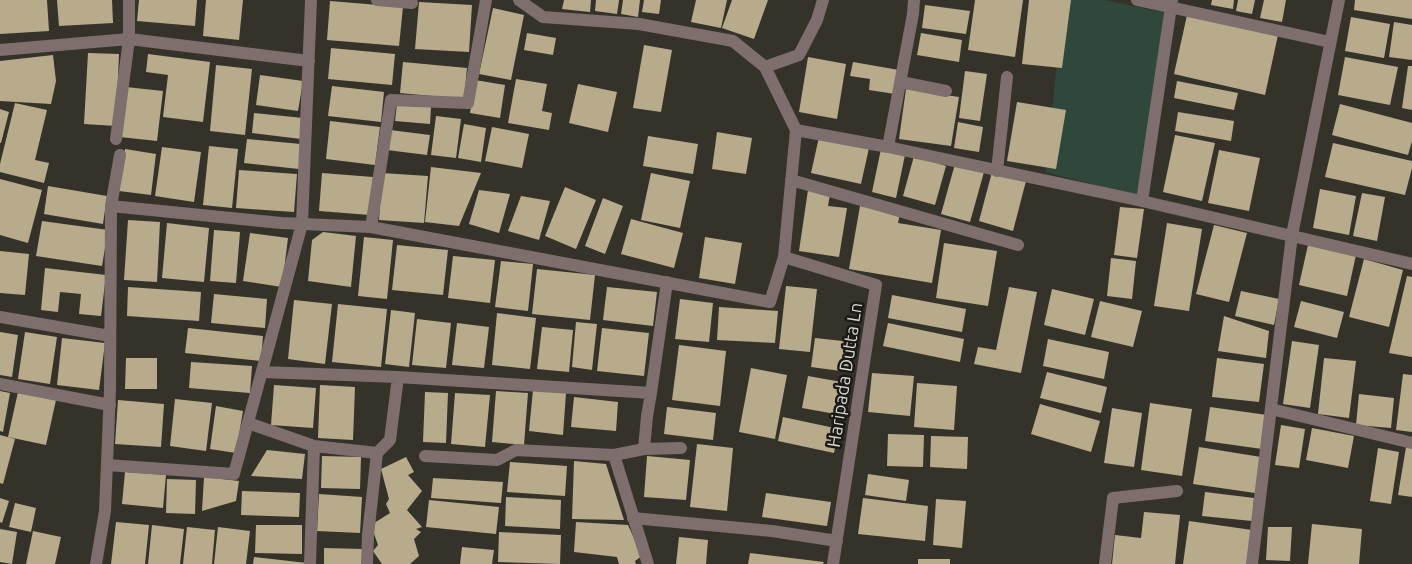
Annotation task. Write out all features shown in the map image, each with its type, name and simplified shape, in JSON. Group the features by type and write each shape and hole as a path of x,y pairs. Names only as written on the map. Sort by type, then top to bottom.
{"street":[{"path":"116,139 128,39 129,0"},
{"path":"107,465 234,474 302,224 311,0"},
{"path":"377,0 412,3"},
{"path":"371,227 391,100 468,103 486,0"},
{"path":"111,206 302,224 371,227 770,302 784,257 796,130 765,66 733,41 639,24 543,17 519,0"},
{"path":"765,66 799,55 817,20 823,0"},
{"path":"888,147 914,0"},
{"path":"1137,0 1172,4 1330,42"},
{"path":"1252,564 1292,235 1339,0"},
{"path":"1142,202 1172,4"},
{"path":"0,50 128,39 309,61"},
{"path":"997,171 1007,77"},
{"path":"900,82 946,91"},
{"path":"796,130 888,147 1142,202 1412,264"},
{"path":"96,564 104,511 110,405 111,206 120,155"},
{"path":"791,180 1018,245"},
{"name":"Haripada Dutta Ln","path":"784,257 876,285 833,564"},
{"path":"644,448 667,282"},
{"path":"0,317 110,336"},
{"path":"262,372 398,377 651,393"},
{"path":"366,564 377,454 390,440 398,377"},
{"path":"0,384 110,405"},
{"path":"1271,409 1412,443"},
{"path":"248,423 314,446 377,454"},
{"path":"310,564 314,446"},
{"path":"425,456 498,460 516,450 614,455 644,448 681,448"},
{"path":"614,455 648,564"},
{"path":"1105,564 1113,498 1177,491"},
{"path":"633,518 772,531 837,541"}],"green space":[{"path":"1063,0 1105,0 1165,13 1137,196 1046,172"}],"building":[{"path":"0,0 47,0 49,31 0,34"},
{"path":"57,0 112,0 113,23 59,26"},
{"path":"139,0 197,0 195,26 137,21"},
{"path":"206,0 243,0 239,40 203,36"},
{"path":"564,0 591,0 590,12 562,9"},
{"path":"596,0 619,0 617,14 595,11"},
{"path":"623,0 640,0 638,17 621,14"},
{"path":"644,0 661,0 659,14 642,12"},
{"path":"696,0 727,0 721,28 691,22"},
{"path":"732,0 768,0 754,39 722,28"},
{"path":"975,0 1023,0 1015,57 968,50"},
{"path":"1029,0 1071,0 1062,68 1022,64"},
{"path":"1212,0 1234,0 1233,9 1211,5"},
{"path":"1238,0 1255,0 1252,14 1236,11"},
{"path":"1264,0 1286,0 1282,22 1260,18"},
{"path":"1355,0 1412,0 1412,19 1354,10"},
{"path":"330,1 403,7 399,46 327,40"},
{"path":"419,2 472,5 469,52 415,49"},
{"path":"925,5 970,11 966,34 922,28"},
{"path":"493,8 524,15 511,80 479,74"},
{"path":"1187,15 1278,35 1265,95 1174,74"},
{"path":"1351,17 1390,24 1384,58 1345,51"},
{"path":"1394,22 1412,25 1412,60 1389,57"},
{"path":"527,33 556,38 553,55 524,50"},
{"path":"921,33 962,40 959,62 917,55"},
{"path":"644,45 672,50 661,112 633,108"},
{"path":"331,48 395,54 392,85 328,79"},
{"path":"88,53 119,54 116,126 84,124"},
{"path":"148,54 210,62 203,122 163,117 168,75 146,72"},
{"path":"53,55 56,81 51,104 0,101 0,61"},
{"path":"808,57 846,64 837,119 799,112"},
{"path":"1345,57 1398,67 1390,105 1338,95"},
{"path":"403,62 467,68 464,99 400,93"},
{"path":"853,62 899,70 895,94 869,90 870,79 850,76"},
{"path":"216,65 252,69 245,135 210,131"},
{"path":"1408,66 1412,66 1412,110 1402,108"},
{"path":"965,71 987,74 980,121 959,118"},
{"path":"260,75 303,81 298,111 256,105"},
{"path":"516,79 547,84 542,111 552,113 549,130 508,123"},
{"path":"475,80 505,85 500,118 470,113"},
{"path":"1177,81 1238,93 1234,110 1174,98"},
{"path":"578,84 617,92 608,132 569,123"},
{"path":"332,86 384,92 381,122 328,116"},
{"path":"126,87 163,91 157,141 120,137"},
{"path":"906,89 959,97 951,146 899,139"},
{"path":"1017,102 1066,110 1056,169 1007,161"},
{"path":"15,103 47,110 35,160 49,163 44,183 0,172 0,164"},
{"path":"397,104 431,107 430,124 395,121"},
{"path":"1340,104 1412,123 1412,141 1408,155 1332,135"},
{"path":"0,109 9,112 1,143 0,143"},
{"path":"1178,112 1234,121 1231,141 1175,131"},
{"path":"254,113 303,118 301,139 252,133"},
{"path":"436,116 461,119 456,158 431,155"},
{"path":"330,121 380,127 375,165 326,159"},
{"path":"958,122 983,127 979,152 954,148"},
{"path":"464,124 486,128 481,162 458,158"},
{"path":"492,127 529,134 522,168 485,161"},
{"path":"390,130 430,135 427,155 387,150"},
{"path":"717,132 752,138 746,174 712,169"},
{"path":"1175,135 1215,143 1202,201 1163,192"},
{"path":"648,136 698,144 693,174 643,166"},
{"path":"819,137 869,148 861,184 811,173"},
{"path":"247,139 301,144 299,169 244,163"},
{"path":"1333,143 1412,161 1405,195 1325,177"},
{"path":"209,146 238,149 232,208 203,205"},
{"path":"162,147 201,152 194,202 155,196"},
{"path":"125,149 156,154 151,195 119,191"},
{"path":"881,149 905,155 896,198 872,192"},
{"path":"1219,150 1260,158 1249,211 1208,203"},
{"path":"914,156 946,166 935,205 903,196"},
{"path":"955,164 984,172 970,222 941,214"},
{"path":"431,167 481,173 459,226 425,222"},
{"path":"239,170 297,174 294,212 236,208"},
{"path":"992,172 1026,181 1013,231 979,221"},
{"path":"322,173 373,177 370,215 319,211"},
{"path":"382,173 428,176 424,223 379,220"},
{"path":"651,173 690,181 680,228 641,220"},
{"path":"0,179 42,190 28,243 0,235"},
{"path":"48,186 107,196 103,224 44,214"},
{"path":"565,187 596,200 576,249 545,236"},
{"path":"1320,189 1356,196 1349,235 1313,228"},
{"path":"479,190 510,194 499,233 469,224"},
{"path":"808,190 830,194 828,206 847,208 839,257 799,251"},
{"path":"1362,193 1385,197 1377,241 1353,236"},
{"path":"521,196 550,201 539,240 508,231"},
{"path":"603,198 623,206 605,254 585,246"},
{"path":"860,206 900,213 898,223 941,230 932,283 849,269"},
{"path":"1120,207 1144,209 1137,258 1114,255"},
{"path":"631,219 683,233 674,268 621,254"},
{"path":"128,220 160,222 157,282 124,280"},
{"path":"42,221 108,230 102,266 36,256"},
{"path":"167,223 209,228 204,282 162,278"},
{"path":"1167,223 1202,229 1189,311 1154,306"},
{"path":"1214,225 1247,233 1229,302 1196,294"},
{"path":"214,230 240,232 236,283 210,281"},
{"path":"323,232 356,236 351,287 308,281 312,240"},
{"path":"250,233 288,238 282,287 243,281"},
{"path":"364,237 393,240 387,299 358,296"},
{"path":"705,237 742,243 735,284 699,278"},
{"path":"944,243 997,251 988,306 936,298"},
{"path":"397,245 448,250 443,295 392,290"},
{"path":"1308,245 1356,255 1347,296 1299,285"},
{"path":"0,251 29,254 25,295 0,293"},
{"path":"453,256 495,260 490,303 448,298"},
{"path":"1111,258 1136,261 1132,299 1107,296"},
{"path":"1364,259 1403,270 1389,327 1349,317"},
{"path":"501,261 533,264 528,311 495,307"},
{"path":"45,268 106,275 101,316 79,314 81,294 60,292 58,312 41,310"},
{"path":"537,269 595,275 590,320 532,314"},
{"path":"1407,276 1412,277 1412,357 1389,353"},
{"path":"786,286 817,289 810,352 779,349"},
{"path":"128,287 201,292 199,321 127,316"},
{"path":"607,287 657,292 653,326 603,320"},
{"path":"1009,287 1037,292 1021,373 974,364 978,347 996,350"},
{"path":"1052,289 1094,299 1085,335 1044,325"},
{"path":"1241,291 1279,299 1274,325 1235,316"},
{"path":"214,294 267,299 265,328 211,323"},
{"path":"892,295 966,309 962,332 888,318"},
{"path":"680,299 713,303 709,342 675,339"},
{"path":"294,300 332,304 325,364 288,359"},
{"path":"1100,301 1142,311 1133,347 1091,337"},
{"path":"1301,301 1344,312 1337,338 1294,327"},
{"path":"338,304 387,309 381,367 332,362"},
{"path":"719,307 778,311 775,343 717,340"},
{"path":"391,310 415,313 409,367 385,364"},
{"path":"497,313 536,318 530,369 492,365"},
{"path":"1224,316 1269,331 1266,358 1218,351"},
{"path":"417,319 451,323 446,368 412,365"},
{"path":"576,322 597,324 592,370 572,367"},
{"path":"457,323 489,327 484,368 452,365"},
{"path":"888,323 964,339 960,362 883,346"},
{"path":"542,327 573,330 569,372 537,369"},
{"path":"188,328 263,336 261,361 185,353"},
{"path":"602,328 649,333 644,376 597,371"},
{"path":"0,332 18,335 12,377 0,375"},
{"path":"25,332 57,337 50,384 18,379"},
{"path":"62,338 105,343 99,390 57,385"},
{"path":"815,338 852,342 848,372 811,367"},
{"path":"1048,339 1109,352 1104,379 1043,366"},
{"path":"1292,341 1319,345 1310,408 1283,404"},
{"path":"679,345 726,351 720,406 672,400"},
{"path":"126,358 157,358 157,389 125,389"},
{"path":"1217,358 1264,364 1259,402 1212,397"},
{"path":"1324,358 1356,361 1349,418 1318,414"},
{"path":"191,362 252,366 250,393 189,388"},
{"path":"751,368 787,375 775,439 739,432"},
{"path":"1047,372 1107,387 1101,413 1040,398"},
{"path":"872,373 914,376 910,416 868,412"},
{"path":"1403,374 1412,375 1412,432 1396,430"},
{"path":"808,376 847,383 841,415 802,408"},
{"path":"917,383 957,386 954,430 914,427"},
{"path":"274,385 316,388 313,428 271,425"},
{"path":"320,385 355,387 353,440 318,438"},
{"path":"533,390 566,393 563,435 529,431"},
{"path":"0,391 10,393 3,432 0,431"},
{"path":"496,391 528,393 524,445 492,442"},
{"path":"18,392 56,400 46,445 8,437"},
{"path":"425,392 448,393 446,443 423,442"},
{"path":"455,393 490,395 485,447 451,444"},
{"path":"1359,394 1394,398 1391,428 1356,425"},
{"path":"574,397 618,402 616,431 571,427"},
{"path":"175,399 212,403 206,451 170,446"},
{"path":"118,400 164,404 161,447 115,444"},
{"path":"1150,403 1192,409 1182,476 1141,470"},
{"path":"1040,404 1100,421 1091,452 1031,434"},
{"path":"216,406 243,411 236,453 210,449"},
{"path":"667,407 716,413 713,440 664,434"},
{"path":"1210,407 1267,415 1262,449 1205,441"},
{"path":"1112,408 1142,413 1134,467 1104,463"},
{"path":"783,417 839,429 834,453 778,441"},
{"path":"1281,425 1305,429 1299,468 1275,465"},
{"path":"1312,428 1354,436 1348,468 1306,460"},
{"path":"888,434 924,435 923,467 887,466"},
{"path":"0,435 15,439 3,484 0,483"},
{"path":"931,436 968,437 967,469 930,467"},
{"path":"697,444 733,448 727,511 690,507"},
{"path":"1199,447 1261,457 1255,493 1193,484"},
{"path":"1406,447 1412,448 1412,497 1398,495"},
{"path":"1378,448 1399,452 1391,504 1370,501"},
{"path":"267,450 305,454 302,479 251,476"},
{"path":"322,456 361,457 360,489 321,488"},
{"path":"647,456 690,460 686,500 644,497"},
{"path":"406,457 414,472 408,475 422,491 407,510 422,527 416,529 421,532 414,539 419,556 410,564 382,564 373,551 378,545 371,525 390,513 386,504 389,499 381,469"},
{"path":"574,461 606,464 624,520 572,519"},
{"path":"510,462 567,466 565,496 507,492"},
{"path":"125,472 166,475 163,508 122,504"},
{"path":"868,474 909,480 906,501 865,495"},
{"path":"204,477 239,481 236,501 202,511"},
{"path":"433,478 503,482 501,503 431,498"},
{"path":"167,479 196,480 195,514 166,513"},
{"path":"242,491 300,493 299,517 241,515"},
{"path":"1205,492 1254,498 1252,521 1202,516"},
{"path":"766,493 831,502 827,526 762,517"},
{"path":"319,494 362,497 360,533 317,531"},
{"path":"506,497 561,500 560,529 505,526"},
{"path":"0,498 9,501 2,523 0,522"},
{"path":"863,498 928,506 925,541 858,534"},
{"path":"936,499 966,501 962,548 933,545"},
{"path":"429,500 499,507 496,534 426,527"},
{"path":"15,503 36,508 31,532 9,527"},
{"path":"1144,512 1180,515 1175,564 1112,564 1115,535 1141,538"},
{"path":"1189,521 1252,530 1247,564 1183,564"},
{"path":"116,522 149,525 145,564 111,564"},
{"path":"576,522 628,525 642,556 635,561 636,564 619,564 617,557 574,552"},
{"path":"1312,524 1362,529 1359,564 1308,564"},
{"path":"152,525 184,529 180,564 148,564"},
{"path":"256,525 302,525 302,554 255,553"},
{"path":"187,527 215,530 212,564 183,564"},
{"path":"218,527 250,531 246,564 214,564"},
{"path":"1268,527 1292,527 1290,561 1266,560"},
{"path":"0,529 17,532 12,564 0,562"},
{"path":"33,531 61,537 55,564 26,564"},
{"path":"499,532 561,535 560,564 498,562"},
{"path":"679,537 708,540 706,564 676,564"},
{"path":"462,547 494,550 492,564 460,564"},
{"path":"324,548 363,549 362,564 324,564"},
{"path":"750,553 824,562 823,564 748,564"},
{"path":"254,557 307,563 307,564 253,564"},
{"path":"918,559 950,559 950,564 918,564"}]}
